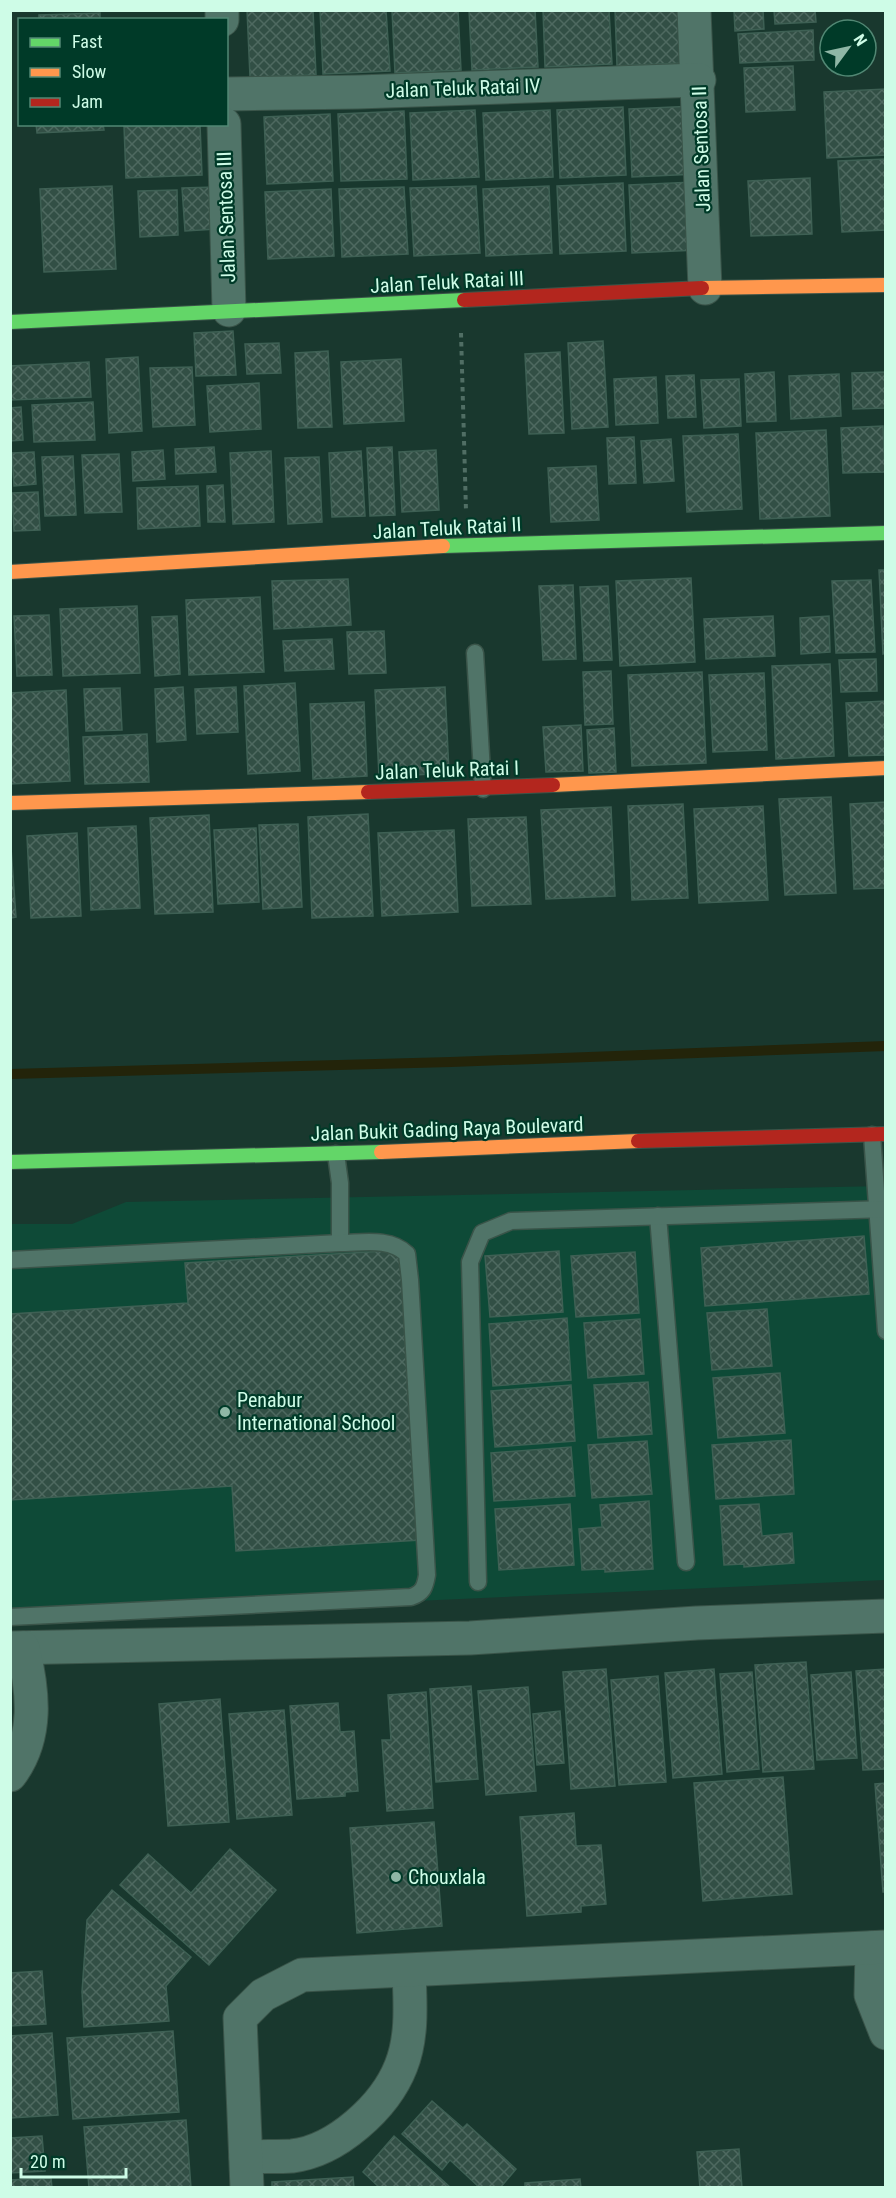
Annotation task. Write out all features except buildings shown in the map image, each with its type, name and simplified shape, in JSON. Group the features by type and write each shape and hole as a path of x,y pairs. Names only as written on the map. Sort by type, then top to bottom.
{"street":[{"name":"Jalan Sentosa II","path":"694,10 699,80 705,288"},
{"name":"Jalan Teluk Ratai IV","path":"228,94 358,92 699,80"},
{"name":"Jalan Sentosa III","path":"224,126 229,310"},
{"name":"Jalan Teluk Ratai III","path":"10,322 705,288 885,285"},
{"name":"Jalan Teluk Ratai II","path":"10,572 467,545 885,533"},
{"name":"Jalan Teluk Ratai I","path":"10,803 483,789 885,768"},
{"name":"Jalan Bukit Gading Raya Boulevard","path":"10,1162 336,1154 538,1144 879,1134"},
{"path":"10,1775 30,1730 33,1689 17,1648 470,1638 697,1623 885,1616"},
{"path":"409,1971 411,2019 401,2066 377,2108 340,2139 247,2172 240,2018 264,1995 302,1975 879,1947 871,1995 885,2033"}],"lane":[{"path":"475,653 483,789"},
{"path":"879,1134 885,1330"},
{"path":"336,1154 340,1183 340,1243"},
{"path":"478,1582 470,1262 482,1233 511,1221 881,1210"},
{"path":"658,1216 686,1562"},
{"path":"10,1260 340,1243 389,1243 400,1247 407,1254 426,1538 425,1588 419,1594 411,1597 10,1617"}],"path":[{"path":"460,300 467,545"}],"shaded area":[{"path":"885,1186 885,1580 11,1619 10,1224 72,1224 126,1202"}],"waterway":[{"path":"10,1074 451,1062 886,1046"}],"traffic: fast":[{"path":"10,322 464,300"},
{"path":"443,546 886,533"},
{"path":"10,1162 381,1152"}],"traffic: slow":[{"path":"702,288 886,285"},
{"path":"10,572 443,546"},
{"path":"553,785 886,768"},
{"path":"10,803 368,792"},
{"path":"381,1152 638,1141"}],"traffic: jam":[{"path":"464,300 702,288"},
{"path":"368,792 553,785"},
{"path":"638,1141 886,1134"}],"place":[{"name":"Penabur International School","path":"225,1412"},
{"name":"Chouxlala","path":"396,1877"}]}
